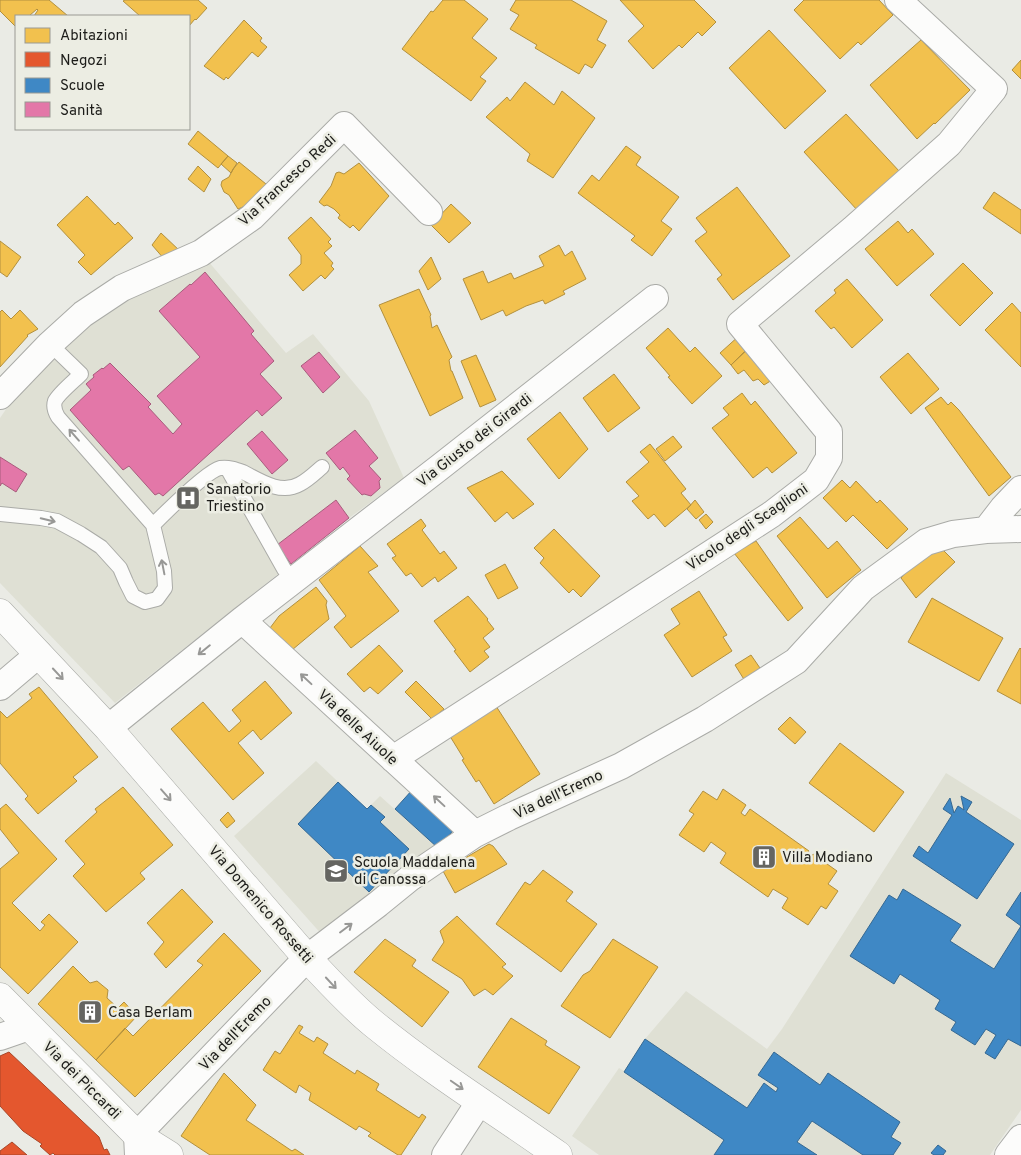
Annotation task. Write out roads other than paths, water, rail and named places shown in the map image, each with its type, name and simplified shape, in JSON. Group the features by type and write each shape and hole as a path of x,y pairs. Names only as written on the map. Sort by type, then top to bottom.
{"main road":[{"name":"Via Domenico Rossetti","path":"0,613 108,728 307,958 339,992 374,1024 426,1064 558,1155"},
{"name":"Via dei Piccardi","path":"0,997 137,1145 169,1155"}],"street":[{"name":"Vicolo degli Scaglioni","path":"393,759 772,514 816,480 829,458 829,432 740,324 853,229 949,144 994,89 898,0"},
{"name":"Via Francesco Redi","path":"0,396 50,344 83,314 122,288 201,253 252,217 344,126 429,212"},
{"name":"Via Giusto dei Girardi","path":"108,728 242,620 655,298"},
{"path":"986,530 1021,489"},
{"name":"Via dell'Eremo","path":"137,1145 307,958 410,878 475,834 621,766 705,719 796,661 863,588 926,542 953,534 986,530 1021,529"},
{"name":"Via delle Aiuole","path":"242,620 475,834"},
{"path":"0,687 39,654"},
{"path":"0,1037 29,1027"},
{"path":"445,1155 480,1101"},
{"path":"1008,1155 1021,1138"}],"lane":[{"path":"0,514 41,518 56,522 81,534 101,547 120,568 133,596 145,602 157,599 164,588 164,571 153,524 55,412 56,399 80,374 50,344"},
{"path":"153,524 208,474 220,468 235,469 281,488 300,484 322,468"},
{"path":"227,468 284,569 293,580"}],"place":[{"name":"Sanatorio Triestino","path":"188,498"},
{"name":"Villa Modiano","path":"764,857"},
{"name":"Scuola Maddalena di Canossa","path":"336,871"},
{"name":"Casa Berlam","path":"90,1012"}]}
